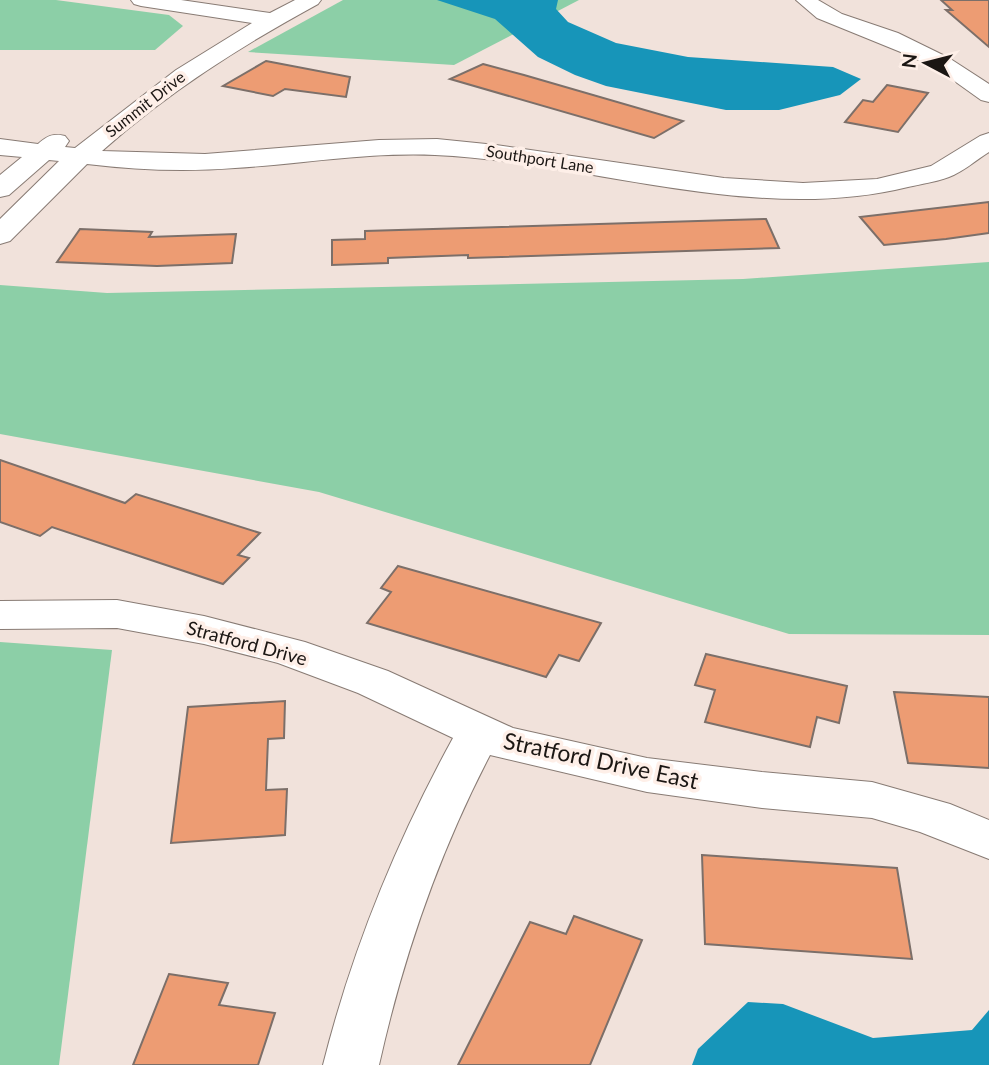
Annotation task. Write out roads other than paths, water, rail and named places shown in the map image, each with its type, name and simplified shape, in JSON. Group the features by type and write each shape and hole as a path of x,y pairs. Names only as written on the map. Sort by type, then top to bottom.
{"street":[{"path":"141,0 244,16"},
{"name":"Summit Drive","path":"133,84 244,16 311,0"},
{"path":"806,0 823,13 922,52 951,68 989,95"},
{"name":"Summit Drive","path":"0,235 80,155 271,10"},
{"name":"Summit Drive","path":"0,189 73,127"},
{"name":"Southport Lane","path":"0,146 133,161 206,163 366,147 437,147 493,151 666,178 801,191 871,187 916,178 963,161 989,141"},
{"name":"Stratford Drive","path":"0,615 117,614 204,630 289,652 373,682 479,733"},
{"name":"Stratford Drive East","path":"351,1065 360,1025 395,912 436,816 479,733 502,742 572,760 646,775 762,790 872,800 933,817 989,839"}],"water":[{"path":"437,0 558,0 556,9 568,22 616,43 688,57 833,67 861,79 840,95 779,110 726,110 606,86 575,75 538,57 495,19"},
{"path":"748,1002 783,1004 873,1038 972,1030 989,1010 989,1065 692,1065 698,1049"}]}
